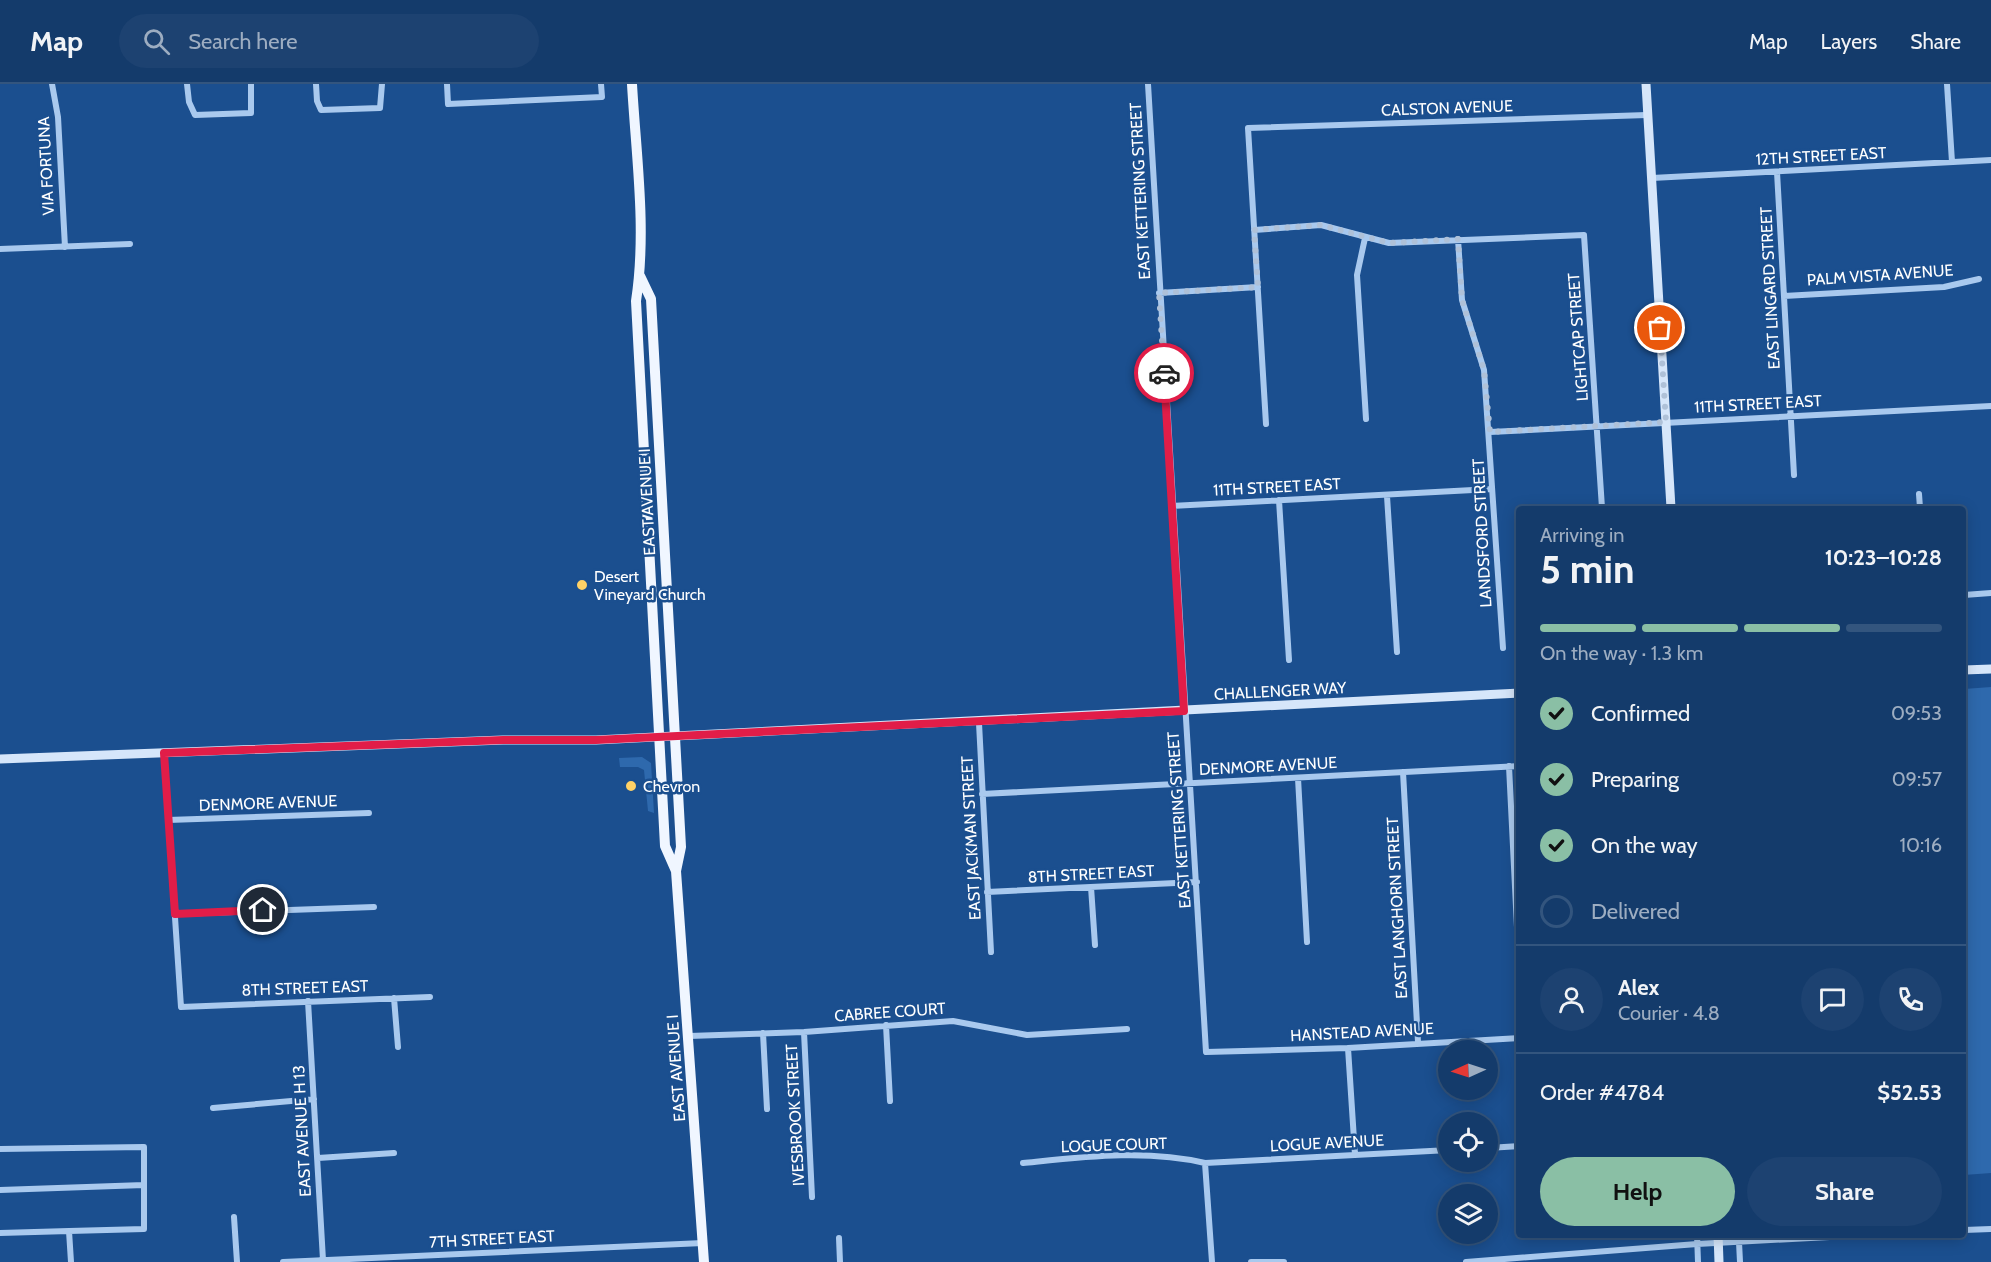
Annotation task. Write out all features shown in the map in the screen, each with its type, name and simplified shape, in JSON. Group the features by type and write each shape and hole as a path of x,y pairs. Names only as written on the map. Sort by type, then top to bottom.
{"main road":[{"name":"EAST AVENUE I","path":"633,84 641,230 640,276 636,301 665,846 676,871"},
{"path":"1646,84 1671,506"},
{"name":"EAST AVENUE I","path":"640,276 651,299 681,848 676,871 704,1262"},
{"path":"645,457 659,456"},
{"path":"1966,670 1991,669"},
{"name":"CHALLENGER WAY","path":"0,759 979,723 1516,693"},
{"path":"1718,1239 1719,1262"}],"street":[{"name":"VIA FORTUNA","path":"52,84 58,117 64,248"},
{"path":"187,84 189,102 195,115 251,113 251,84"},
{"path":"316,84 317,101 321,110 380,108 382,84"},
{"path":"447,84 448,104 602,97 601,84"},
{"name":"EAST KETTERING STREET","path":"1148,84 1206,1052"},
{"path":"1947,84 1952,162"},
{"name":"CALSTON AVENUE","path":"1254,230 1248,128 1647,115"},
{"name":"12TH STREET EAST","path":"1652,178 1991,160"},
{"name":"EAST LINGARD STREET","path":"1777,172 1794,475"},
{"path":"1266,424 1254,230 1321,225 1389,243 1458,239"},
{"name":"LIGHTCAP STREET","path":"1458,239 1584,235 1602,506"},
{"path":"1365,238 1358,275 1366,418"},
{"name":"LANDSFORD STREET","path":"1458,239 1462,300 1484,370 1503,648"},
{"path":"0,249 130,244"},
{"name":"PALM VISTA AVENUE","path":"1784,296 1944,287 1979,279"},
{"path":"1159,293 1258,287"},
{"name":"11TH STREET EAST","path":"1490,432 1991,406"},
{"name":"11TH STREET EAST","path":"1172,506 1492,489"},
{"path":"1919,494 1920,506"},
{"path":"1387,496 1397,652"},
{"path":"1279,500 1289,660"},
{"path":"1966,595 1991,593"},
{"name":"EAST JACKMAN STREET","path":"979,723 991,952"},
{"path":"164,753 175,914 374,906"},
{"path":"1509,766 1516,907"},
{"name":"DENMORE AVENUE","path":"982,794 1516,766"},
{"name":"EAST LANGHORN STREET","path":"1403,772 1418,1042"},
{"path":"1298,778 1307,942"},
{"name":"DENMORE AVENUE","path":"168,820 369,813"},
{"name":"8TH STREET EAST","path":"987,892 1197,882"},
{"path":"1091,887 1095,945"},
{"name":"8TH STREET EAST","path":"175,914 181,1007 430,997"},
{"path":"394,998 398,1047"},
{"name":"EAST AVENUE H 13","path":"308,1001 323,1260"},
{"name":"CABREE COURT","path":"689,1036 804,1032 953,1021 1027,1035 1127,1029"},
{"path":"886,1025 890,1101"},
{"name":"IVESBROOK STREET","path":"804,1032 812,1197"},
{"name":"IVESBROOK STREET","path":"763,1033 767,1109"},
{"name":"HANSTEAD AVENUE","path":"1206,1052 1348,1048 1418,1042 1516,1038"},
{"path":"1348,1048 1355,1155"},
{"path":"213,1108 314,1099"},
{"path":"1498,1147 1516,1146"},
{"path":"0,1149 144,1147 144,1229 0,1233"},
{"name":"LOGUE AVENUE","path":"1206,1163 1438,1151"},
{"path":"318,1158 394,1153"},
{"name":"LOGUE COURT","path":"1023,1163 1147,1155 1180,1157 1206,1163"},
{"path":"1206,1163 1212,1262"},
{"path":"0,1190 144,1185"},
{"path":"234,1217 237,1262"},
{"path":"1966,1230 1991,1229"},
{"path":"69,1231 71,1262"},
{"path":"839,1238 840,1262"},
{"path":"1697,1238 1698,1262"},
{"path":"1466,1262 1697,1244 1718,1239 1739,1242 1812,1238"},
{"path":"1739,1242 1740,1262"},
{"name":"7TH STREET EAST","path":"283,1262 703,1243"},
{"path":"1251,1262 1284,1262"}],"shaded area":[{"path":"1991,687 1991,1173 1966,1175 1966,689"},
{"path":"642,757 651,763 654,813 648,811 644,770 638,767 620,767 619,758"}],"way so far":[{"path":"1164,373 1159,293 1258,287 1254,230 1286,226 1321,225 1389,243 1458,239 1462,300 1484,370 1490,432 1666,422 1660,328"}],"place":[{"name":"Desert Vineyard Church","path":"582,585"},
{"name":"Chevron","path":"631,786"}],"route":[{"path":"263,910 175,914 164,753 503,740 596,740 675,734 979,723 1184,711 1164,373"}]}
